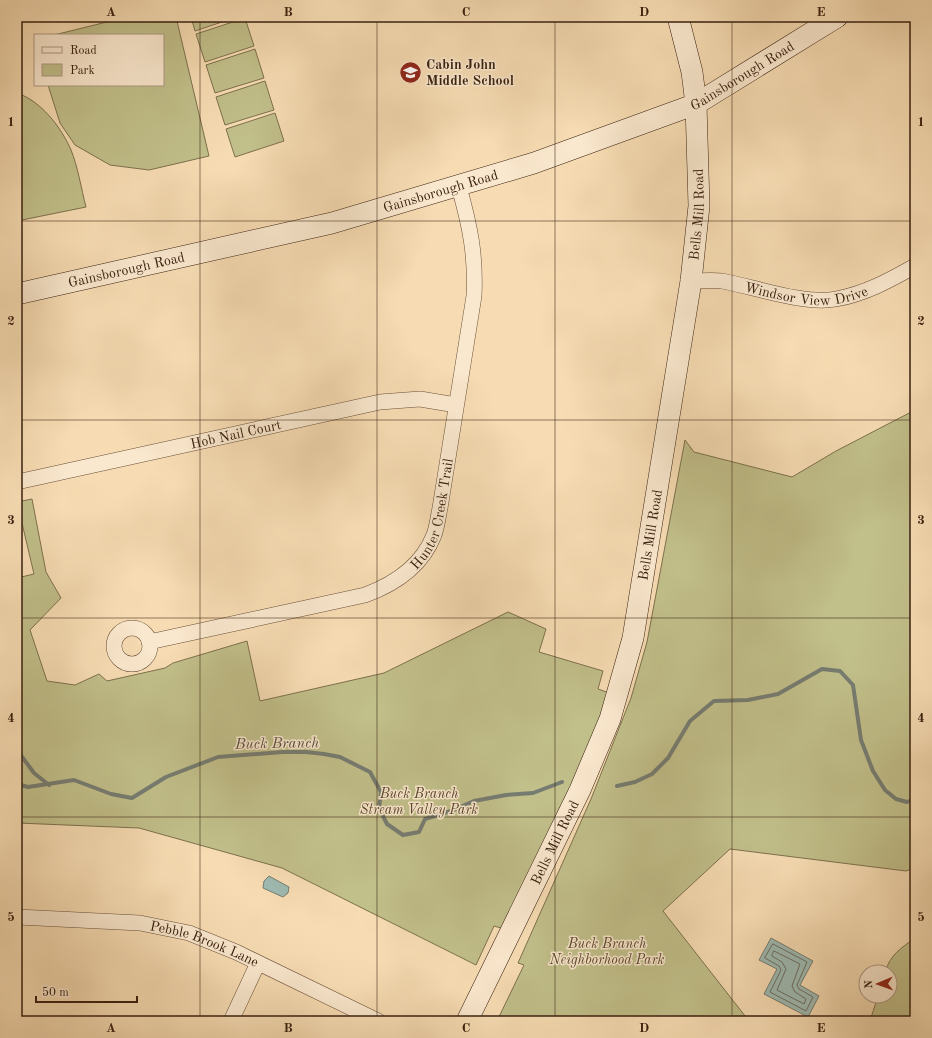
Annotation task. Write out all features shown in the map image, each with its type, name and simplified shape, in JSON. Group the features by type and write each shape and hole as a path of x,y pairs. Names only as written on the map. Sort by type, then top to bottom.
{"street":[{"name":"Bells Mill Road","path":"467,1021 580,790 618,696 633,638 639,609 691,281 698,206 696,104 692,72 678,17"},
{"name":"Gainsborough Road","path":"17,294 332,223 459,186 571,151 696,104 837,17"},
{"name":"Hunter Creek Trail","path":"150,642 365,595 383,589 398,579 423,555 434,535 440,508 474,296 475,266 470,225 459,186"},
{"name":"Windsor View Drive","path":"691,281 720,281 807,299 835,300 885,283 915,266"},
{"name":"Hob Nail Court","path":"17,482 380,402 420,399 456,405"},
{"name":"Pebble Brook Lane","path":"17,917 117,920 165,927 189,933 378,1021"},
{"path":"231,1021 258,964"}],"green space":[{"path":"127,17 176,17 209,156 149,170 110,165 75,145 60,123 48,86 164,86 164,34 58,34"},
{"path":"191,17 237,17 195,31"},
{"path":"245,18 254,46 205,62 196,34"},
{"path":"255,49 264,78 215,93 206,65"},
{"path":"265,81 274,110 225,125 216,97"},
{"path":"17,93 26,97 42,108 56,124 67,141 78,170 86,207 17,221"},
{"path":"275,113 284,141 235,157 226,129"},
{"name":"Buck Branch Neighborhood Park","path":"915,410 915,868 906,871 730,849 663,911 749,1021 497,1021 524,965 518,963 591,799 631,698 647,642 685,440 694,452 792,477 836,451"},
{"name":"Buck Branch Stream Valley Park","path":"32,499 46,572 61,598 30,630 47,681 75,685 99,674 107,681 165,668 173,663 247,641 260,701 384,673 508,612 546,629 539,652 603,671 598,689 618,696 511,931 494,926 476,965 282,868 139,828 17,823 17,578 34,574 17,502"},
{"path":"915,938 915,1021 870,1021 875,1004 898,1004 898,964 888,964 900,949"}],"water":[{"path":"269,876 289,887 288,893 283,897 263,888 264,881"},
{"path":"771,938 813,961 800,985 819,996 808,1017 764,994 777,969 759,960"}],"waterway":[{"name":"Buck Branch","path":"617,786 635,782 652,774 668,758 690,721 714,701 748,700 778,694 822,669 840,671 853,685 861,740 873,771 885,790 896,799 907,802 915,799"},
{"path":"17,750 34,773 49,785"},
{"name":"Buck Branch","path":"17,784 28,787 74,780 111,794 132,798 166,777 218,757 283,752 324,754 340,757 370,772 381,792 379,808 387,824 403,835 419,832 425,819 451,811 474,801 506,795 533,793 562,782"}],"place":[{"name":"Cabin John Middle School","path":"410,72"}]}
